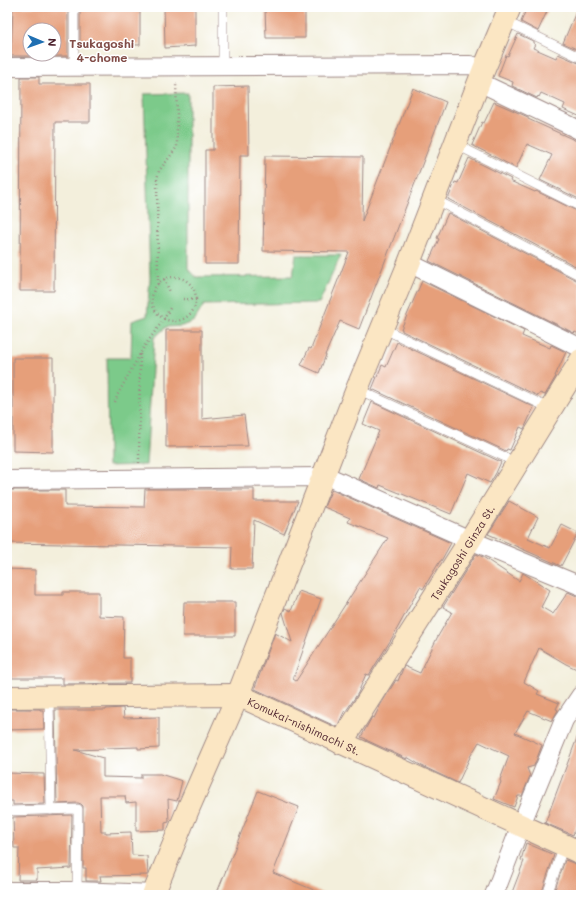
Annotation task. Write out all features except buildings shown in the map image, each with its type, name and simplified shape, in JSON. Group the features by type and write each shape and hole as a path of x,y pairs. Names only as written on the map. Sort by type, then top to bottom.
{"street":[{"path":"7,891 155,894 189,807 238,695 322,477 409,263 507,14"},
{"path":"7,67 470,65 482,75 581,131"},
{"path":"409,263 581,348"},
{"name":"Tsukagoshi Ginza St.","path":"341,743 470,540 581,360"},
{"path":"7,480 322,477 333,480 470,540 581,586"},
{"name":"Komukai-nishimachi St.","path":"7,697 238,695 572,849"},
{"path":"494,895 564,720 581,695"}],"lane":[{"path":"74,7 74,67"},
{"path":"223,7 223,66"},
{"path":"507,14 581,58"},
{"path":"455,144 581,206"},
{"path":"434,199 581,276"},
{"path":"382,328 551,409"},
{"path":"357,389 498,454 516,464"},
{"path":"49,697 51,810"},
{"path":"7,811 78,809 77,892"},
{"path":"546,895 572,849"}],"path":[{"path":"158,284 157,179 159,171 177,147 175,78"},
{"path":"176,276 190,282 197,296 194,311 183,320 176,322 164,319 156,313 151,299 158,284 168,277 176,276"},
{"path":"164,279 170,292"},
{"path":"183,300 196,300"},
{"path":"115,402 144,347 170,308"},
{"path":"139,469 140,354"}],"green space":[{"path":"188,93 188,268 196,277 293,276 296,255 341,255 319,303 204,305 194,321 182,326 166,327 154,338 146,465 108,466 107,358 131,358 132,321 147,316 150,279 144,94"}],"district":[{"name":"Tsukagoshi 4-chome","path":"102,50"}]}
